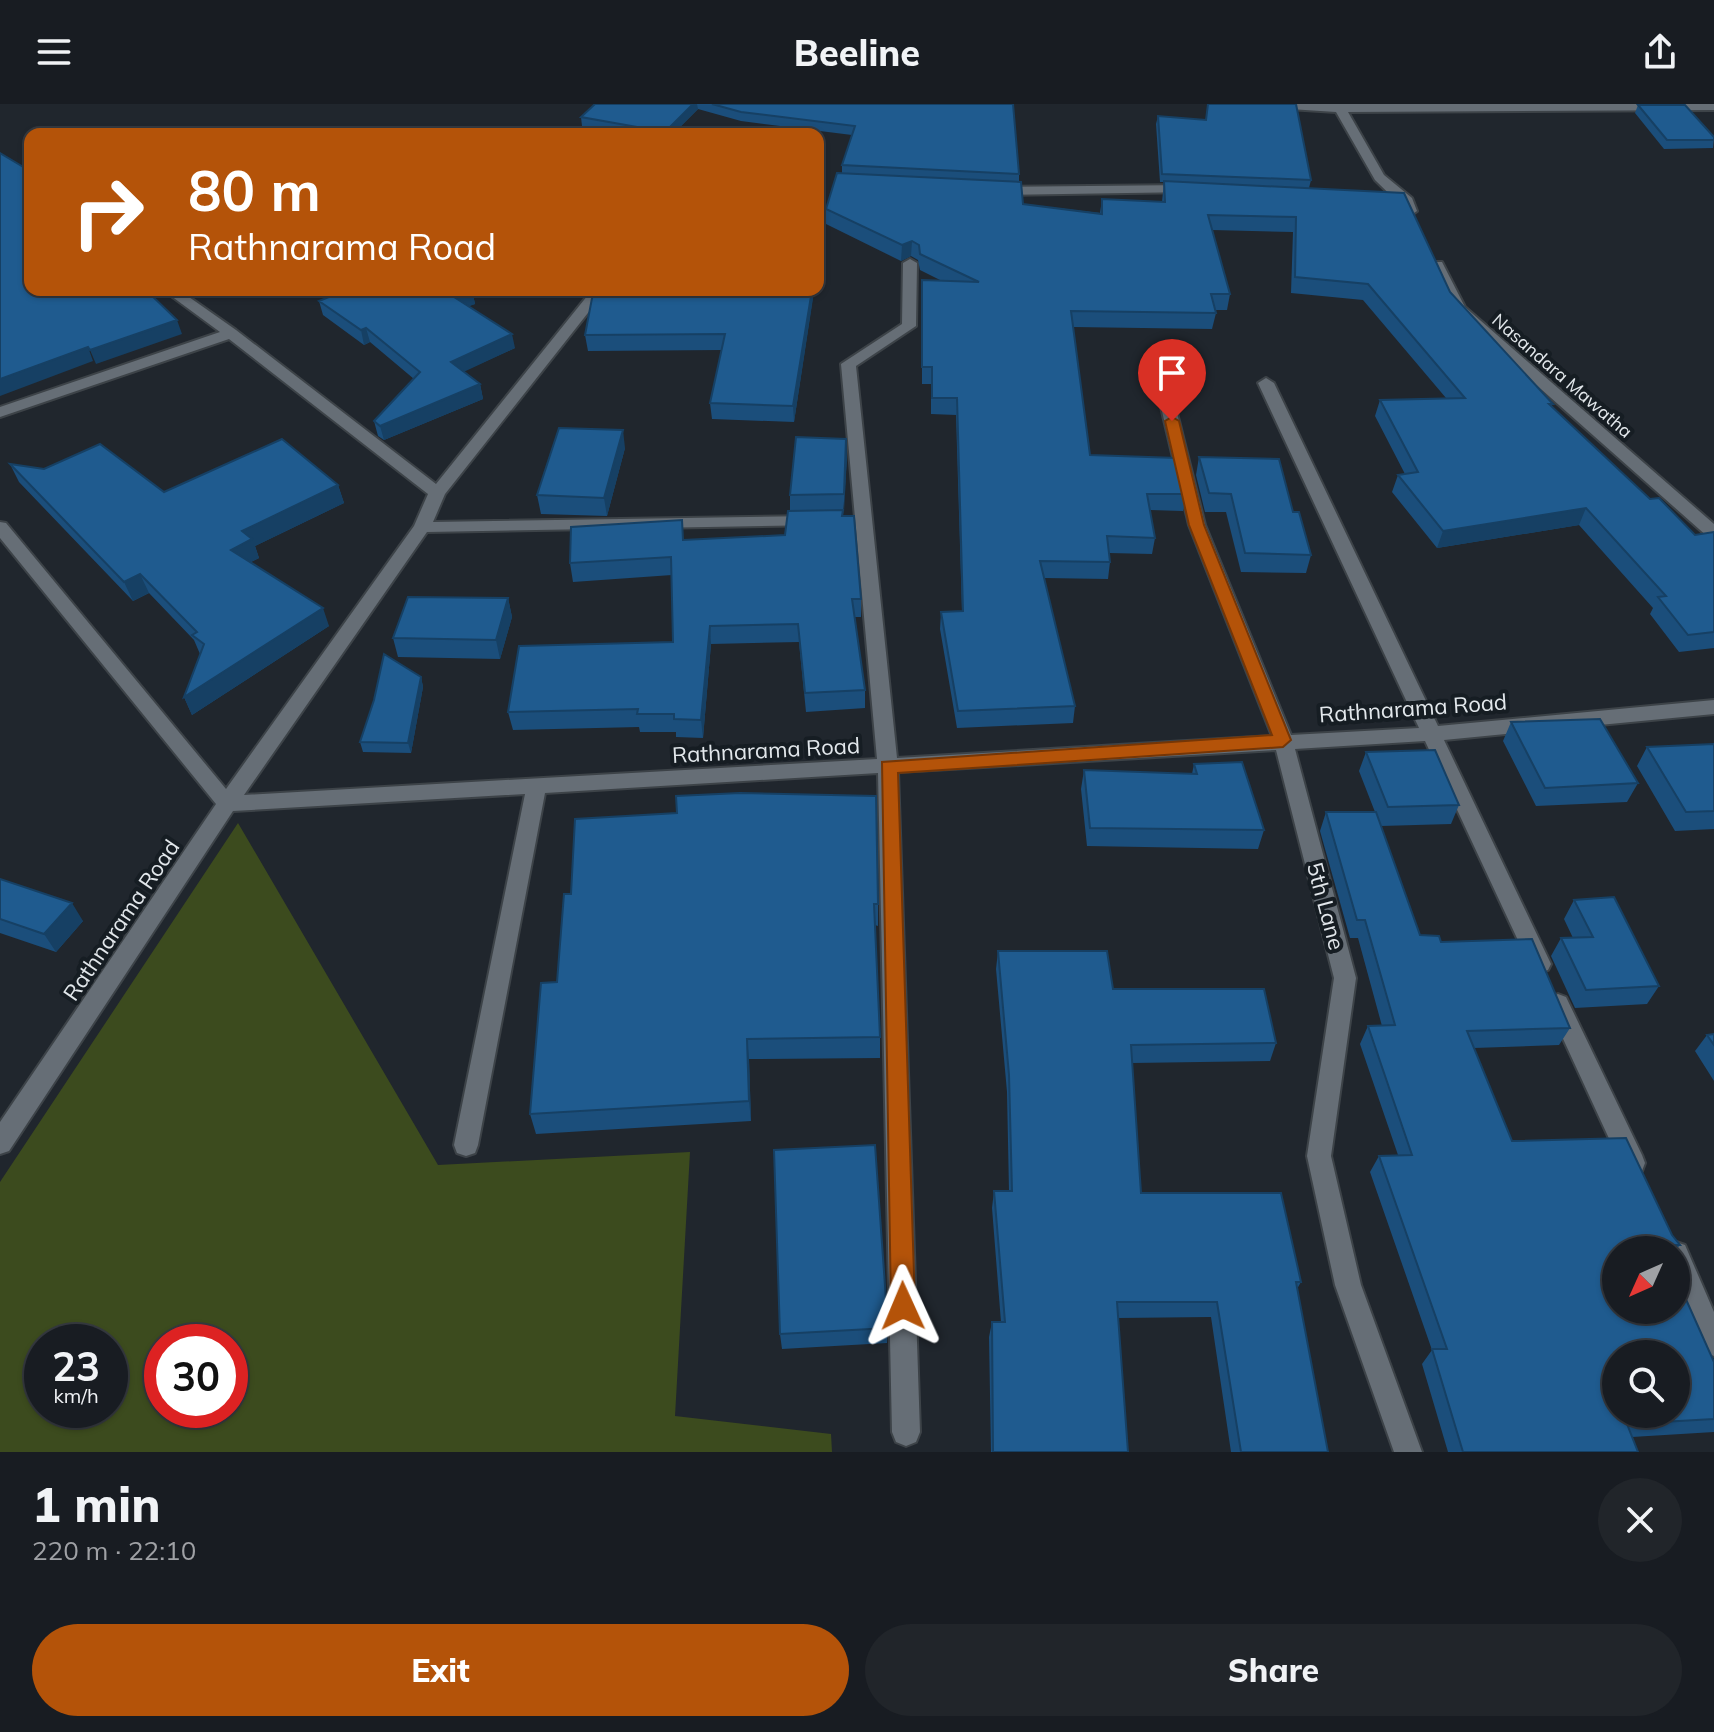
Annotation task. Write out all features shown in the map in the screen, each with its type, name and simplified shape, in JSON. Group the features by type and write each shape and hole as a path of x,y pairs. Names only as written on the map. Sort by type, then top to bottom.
{"street":[{"path":"1257,104 1714,106"},
{"path":"1339,106 1379,177 1407,201 1420,228"},
{"path":"984,191 1205,190"},
{"path":"1376,199 1407,201"},
{"name":"Nasandara Mawatha","path":"1433,255 1459,309 1714,533"},
{"path":"906,1432 888,767 847,520 848,364 909,326 910,263"},
{"path":"179,296 437,493"},
{"path":"0,527 227,804 422,527 437,493 594,296"},
{"path":"0,412 231,333"},
{"name":"5th Lane","path":"1159,369 1197,525 1283,740 1345,978 1319,1156 1348,1285 1408,1452"},
{"path":"1266,383 1641,1178"},
{"path":"422,527 847,520"},
{"name":"Rathnarama Road","path":"0,1143 227,804 888,767 1283,740 1431,734 1714,707"},
{"path":"466,1145 536,787"},
{"path":"1690,1286 1714,1343"}],"green space":[{"path":"238,823 438,1165 690,1152 675,1416 831,1434 832,1452 0,1452 0,1182"}],"building":[{"path":"595,104 693,104 669,128 643,128 581,117"},
{"path":"712,104 1013,104 1019,174 842,165 855,126 741,112"},
{"path":"1208,104 1296,104 1311,180 1162,174 1158,116 1206,120"},
{"path":"1638,105 1685,105 1714,140 1667,140"},
{"path":"0,153 24,167 24,296 152,296 177,320 90,350 88,347 0,379"},
{"path":"837,173 1021,182 1023,204 1102,214 1102,199 1165,202 1164,181 1404,193 1450,292 1553,404 1549,404 1650,499 1659,498 1695,535 1714,532 1714,632 1688,635 1658,597 1666,596 1586,508 1443,531 1398,475 1418,472 1380,400 1465,398 1368,284 1295,277 1296,217 1208,215 1230,294 1211,294 1216,313 1071,311 1090,455 1177,458 1186,494 1147,494 1155,538 1107,536 1110,562 1040,561 1075,706 958,711 941,612 963,611 957,398 932,398 932,367 922,367 922,280 979,282 920,254 919,245 912,241 902,245 826,209"},
{"path":"331,296 456,296 454,297 512,334 451,362 480,384 380,426 374,421 420,372 366,328 361,330 319,301"},
{"path":"592,296 811,296 793,406 710,403 725,334 585,335"},
{"path":"559,428 623,430 604,498 537,495"},
{"path":"796,437 846,439 844,494 790,495"},
{"path":"282,439 338,485 242,531 252,539 231,550 323,608 184,697 204,644 192,635 197,632 140,574 124,582 10,464 44,469 100,444 164,492"},
{"path":"1199,457 1279,459 1293,512 1299,512 1311,555 1245,553 1231,494 1209,493"},
{"path":"843,510 842,516 854,516 861,599 852,599 865,690 805,693 798,624 710,626 701,720 674,719 674,714 637,714 638,709 508,712 519,646 673,642 671,557 570,563 571,527 682,520 683,540 785,535 788,511"},
{"path":"408,597 508,598 496,640 393,638"},
{"path":"384,654 421,677 408,743 360,742 374,700"},
{"path":"1600,719 1638,783 1545,788 1511,722"},
{"path":"1714,744 1714,811 1686,812 1647,747"},
{"path":"1435,750 1459,805 1388,807 1366,752"},
{"path":"1242,762 1264,830 1090,828 1084,770 1197,774 1194,764"},
{"path":"740,793 876,796 878,904 874,904 880,1037 747,1039 749,1101 530,1114 541,983 557,982 564,894 571,894 575,819 677,813 676,796"},
{"path":"1326,812 1376,812 1420,935 1439,936 1441,942 1532,939 1570,1028 1467,1031 1512,1141 1626,1138 1673,1236 1602,1236 1602,1324 1690,1324 1690,1308 1714,1362 1714,1419 1690,1420 1690,1340 1602,1340 1602,1428 1629,1428 1638,1452 1463,1452 1432,1349 1447,1349 1379,1156 1412,1155 1368,1026 1395,1025 1365,920 1357,920"},
{"path":"0,879 72,903 44,934 0,919"},
{"path":"1614,897 1659,986 1586,990 1561,938 1593,937 1574,900"},
{"path":"998,951 1107,951 1113,989 1264,989 1276,1043 1131,1045 1141,1193 1281,1193 1301,1282 1296,1282 1328,1452 1241,1452 1217,1302 1117,1302 1128,1452 993,1452 992,1322 1005,1322 994,1191 1012,1191 1009,1075"},
{"path":"875,1145 888,1328 780,1334 774,1150"}],"route":[{"path":"903,1306 888,767 1283,740 1197,525 1172,421"}]}
